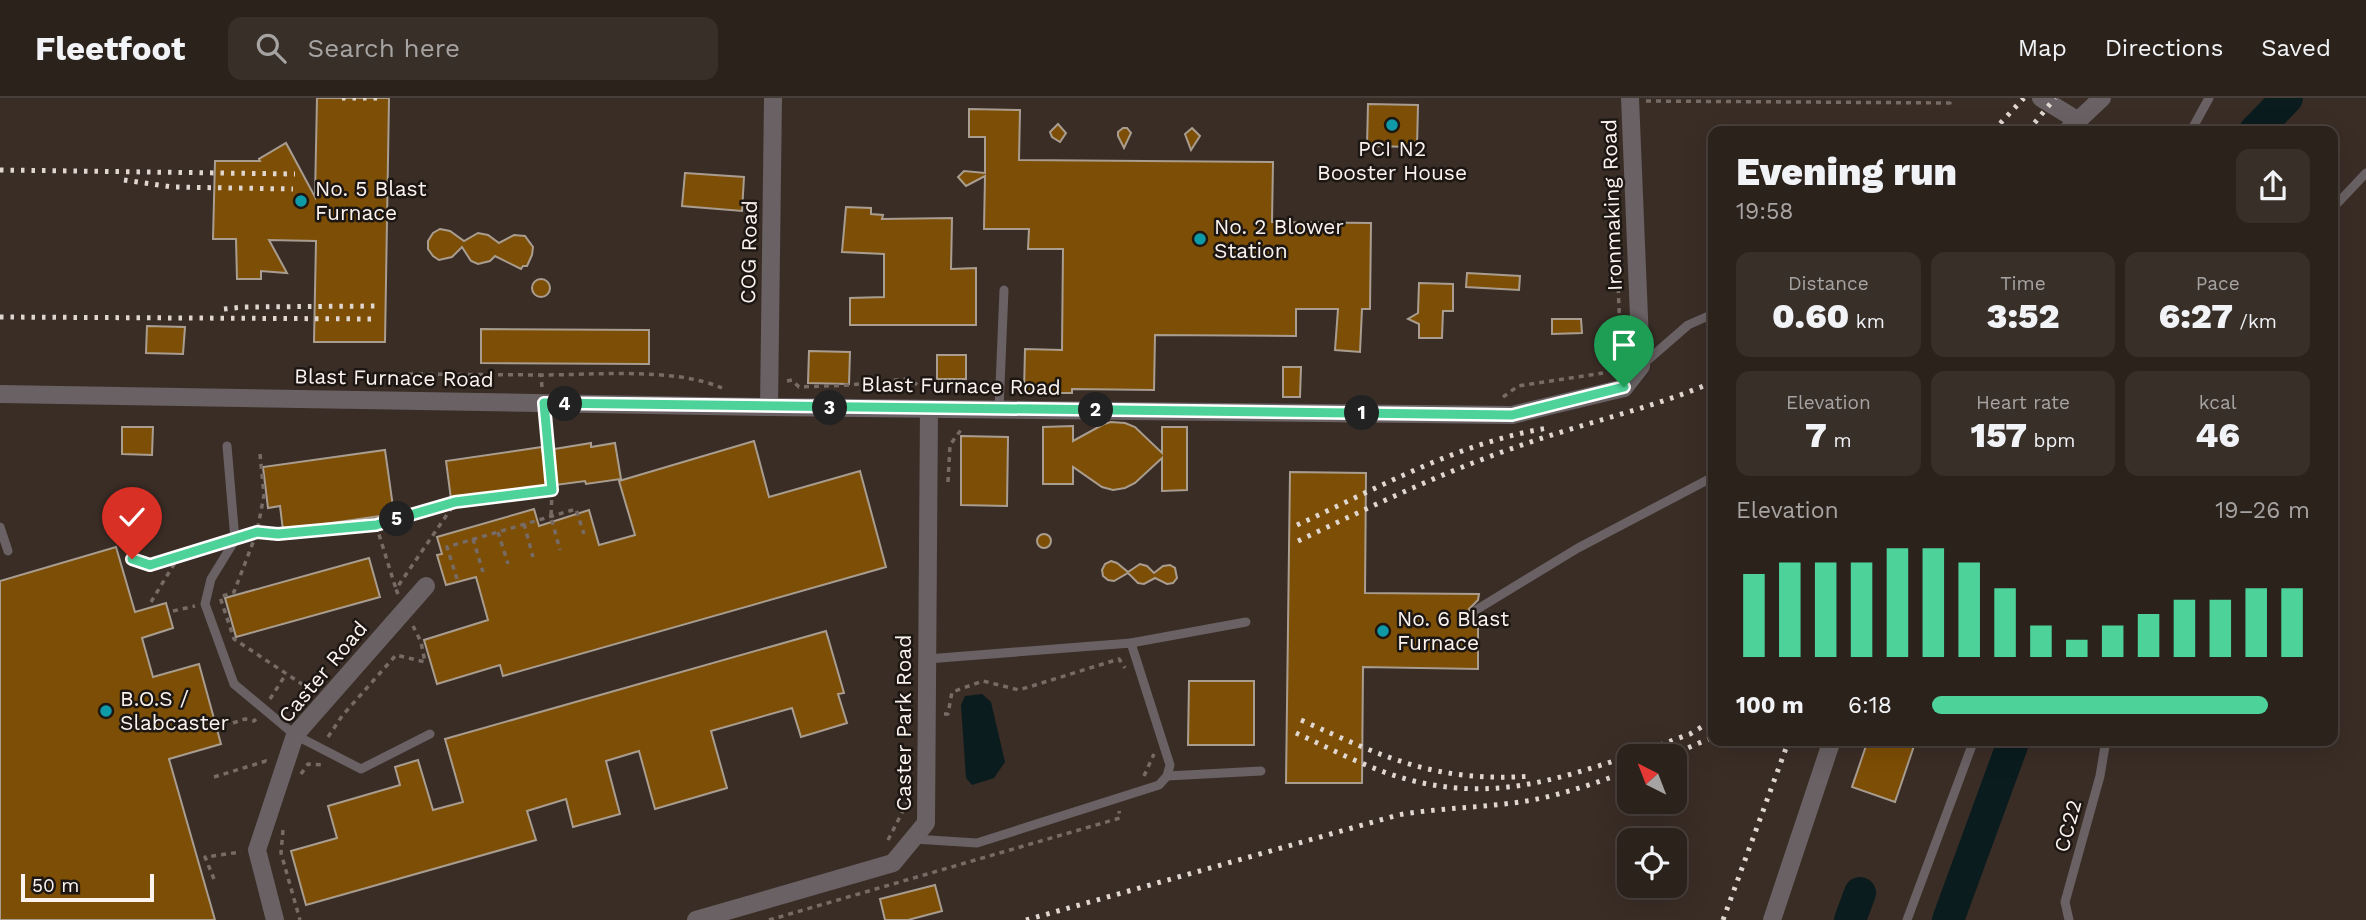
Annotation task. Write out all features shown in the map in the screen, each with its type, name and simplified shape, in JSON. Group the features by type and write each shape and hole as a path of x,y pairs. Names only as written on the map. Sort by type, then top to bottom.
{"street":[{"name":"COG Road","path":"769,407 773,98"},
{"name":"Ironmaking Road","path":"1630,98 1641,366"},
{"path":"2041,98 2072,126 2102,98"},
{"name":"Blast Furnace Road","path":"0,394 769,407 932,401 999,409 1512,415 1624,387 1641,366"},
{"name":"Caster Park Road","path":"696,920 892,863 926,823 932,401"},
{"name":"Caster Road","path":"257,850 295,735 426,586"},
{"path":"1772,920 1830,746"},
{"path":"257,850 275,920"}],"lane":[{"path":"2194,126 2209,98"},
{"path":"2338,203 2366,173"},
{"path":"999,409 1004,290"},
{"path":"1641,366 1688,325 1708,316"},
{"path":"227,446 235,540 211,579 205,604 234,684 295,735 361,769 430,734"},
{"path":"1476,610 1578,548 1708,480"},
{"path":"0,527 8,551"},
{"path":"927,659 1131,643 1246,622"},
{"path":"912,839 977,843 1159,785 1167,776 1170,765 1131,643"},
{"path":"1907,920 1972,746"},
{"name":"CC22","path":"2068,920 2065,902 2100,776 2105,746"},
{"path":"1167,776 1261,771"}],"path":[{"path":"408,373 642,374 705,380 727,390"},
{"path":"541,375 552,490 551,517 560,550"},
{"path":"769,383 792,380 800,387 906,379 932,401"},
{"path":"260,454 264,495 257,532 234,592 220,597 234,639 326,700 341,716"},
{"path":"132,559 150,565 257,532 278,534 376,525 455,502 552,490"},
{"path":"396,589 455,502"},
{"path":"457,579 447,547 576,509 584,534"},
{"path":"524,524 533,557"},
{"path":"214,776 266,761 300,776 341,716 396,655 425,662 421,642 396,589 376,525"},
{"path":"498,532 508,564"},
{"path":"473,539 482,572"},
{"path":"151,602 180,554"},
{"path":"926,715 948,714 952,692 983,681 1019,690 1119,659 1124,668 1139,665"},
{"path":"307,764 326,766"},
{"path":"284,826 281,853 300,920"},
{"path":"214,879 205,857 257,850 281,853"}],"shaded area":[{"path":"982,694 991,702 1005,762 994,778 972,785 966,778 961,705 965,696"}],"building":[{"name":"No. 5 Blast Furnace","path":"317,98 389,98 385,342 314,342 316,241 269,240 287,273 261,271 261,279 237,279 236,239 213,239 215,161 260,161 259,159 286,143 315,197"},
{"name":"PCI N2 Booster House","path":"1368,104 1418,105 1417,147 1367,146"},
{"name":"No. 2 Blower Station","path":"969,109 1020,110 1019,160 1273,162 1272,222 1371,223 1370,309 1362,309 1360,352 1335,350 1338,309 1296,309 1296,336 1155,335 1154,390 1072,389 1072,393 1024,393 1025,349 1062,350 1063,249 1028,249 1029,229 984,229 985,176 966,186 958,177 964,171 985,173 985,137 969,137"},
{"path":"1058,124 1066,133 1060,142 1052,137 1050,132"},
{"path":"1127,128 1131,133 1124,148 1118,136 1118,132"},
{"path":"1192,128 1200,136 1191,150 1185,134"},
{"path":"685,173 744,177 742,211 682,206"},
{"path":"846,207 871,208 871,214 883,215 882,219 952,218 951,269 976,268 976,325 850,325 850,298 884,297 884,254 842,252"},
{"path":"440,229 450,231 464,241 478,233 488,235 499,243 514,235 525,236 533,247 532,255 527,266 521,269 495,256 490,261 478,264 471,261 462,247 452,257 439,260 428,249 428,241 433,233"},
{"path":"1467,273 1520,276 1519,290 1466,287"},
{"path":"541,279 547,282 550,288 547,294 541,297 535,294 532,288 535,282"},
{"path":"1419,283 1453,284 1453,311 1443,311 1442,338 1419,338 1419,324 1408,319 1418,313"},
{"path":"1552,319 1581,319 1582,333 1552,334"},
{"path":"147,326 185,327 183,354 146,353"},
{"path":"481,329 649,330 649,364 481,363"},
{"path":"809,351 850,352 849,384 808,383"},
{"path":"937,355 966,355 966,379 937,379"},
{"path":"1283,367 1301,367 1300,397 1283,397"},
{"path":"1111,422 1135,427 1162,453 1162,427 1187,427 1187,490 1162,491 1162,458 1135,483 1125,488 1113,490 1102,487 1073,467 1073,484 1043,484 1043,427 1073,426 1073,441"},
{"path":"122,427 153,427 152,455 122,454"},
{"path":"961,436 1008,437 1007,506 961,505"},
{"path":"754,441 769,497 860,471 886,567 503,676 500,665 437,684 424,640 488,620 476,577 446,585 437,555 442,554 437,537 534,509 539,526 589,510 599,545 635,535 619,481"},
{"path":"591,443 591,447 615,443 621,479 586,484 585,481 451,499 446,461"},
{"path":"385,450 394,514 283,530 280,506 268,508 263,467"},
{"name":"No. 6 Blast Furnace","path":"1290,472 1366,473 1365,593 1479,594 1478,600 1469,609 1472,616 1478,616 1478,669 1363,667 1362,783 1286,783"},
{"path":"1041,534 1047,534 1051,541 1047,548 1041,548 1037,544 1037,538"},
{"name":"B.O.S / Slabcaster","path":"116,547 135,612 166,603 173,628 142,638 153,677 199,664 221,744 169,759 215,920 0,920 0,581"},
{"path":"369,558 380,597 236,637 225,598"},
{"path":"1111,561 1128,572 1140,564 1147,566 1154,573 1163,566 1170,565 1175,568 1177,578 1173,583 1167,584 1155,578 1144,584 1138,583 1128,573 1114,581 1108,580 1103,576 1102,570 1105,564"},
{"path":"826,631 844,693 838,694 847,723 801,737 792,708 711,731 727,788 655,809 639,751 606,761 620,814 573,827 566,799 527,811 536,840 306,905 291,851 337,838 328,806 400,785 395,767 418,760 433,810 463,802 445,739"},
{"path":"1189,681 1254,681 1254,745 1188,745"},
{"path":"1866,746 1914,746 1895,802 1852,787"},
{"path":"935,885 942,911 908,920 885,920 880,899"}],"waterway":[{"path":"2260,126 2287,98"},
{"path":"1948,920 2012,746"},
{"path":"1850,920 1860,893"}],"railway":[{"path":"342,98 381,98"},
{"path":"1998,126 2024,98"},
{"path":"2032,126 2055,98"},
{"path":"0,170 295,174"},
{"path":"124,180 172,187 293,189"},
{"path":"224,309 378,306"},
{"path":"0,317 378,319"},
{"path":"1298,541 1467,465 1548,436 1667,400 1708,384"},
{"path":"1297,525 1451,455 1515,435 1548,428"},
{"path":"1301,720 1359,746 1412,765 1467,776 1532,776"},
{"path":"1663,744 1690,734 1708,723"},
{"path":"1296,733 1395,776 1468,789 1548,780 1617,760"},
{"path":"1687,748 1708,739"},
{"path":"1723,920 1787,746"},
{"path":"1026,920 1398,815 1532,800 1617,775"}],"place":[{"name":"PCI N2 Booster House","path":"1392,125"},
{"name":"No. 5 Blast Furnace","path":"301,201"},
{"name":"No. 2 Blower Station","path":"1200,239"},
{"name":"No. 6 Blast Furnace","path":"1383,631"},
{"name":"B.O.S / Slabcaster","path":"106,711"}],"route":[{"path":"132,559 150,565 257,532 278,534 376,525 455,502 552,490 544,403 1512,415 1624,387"}]}
